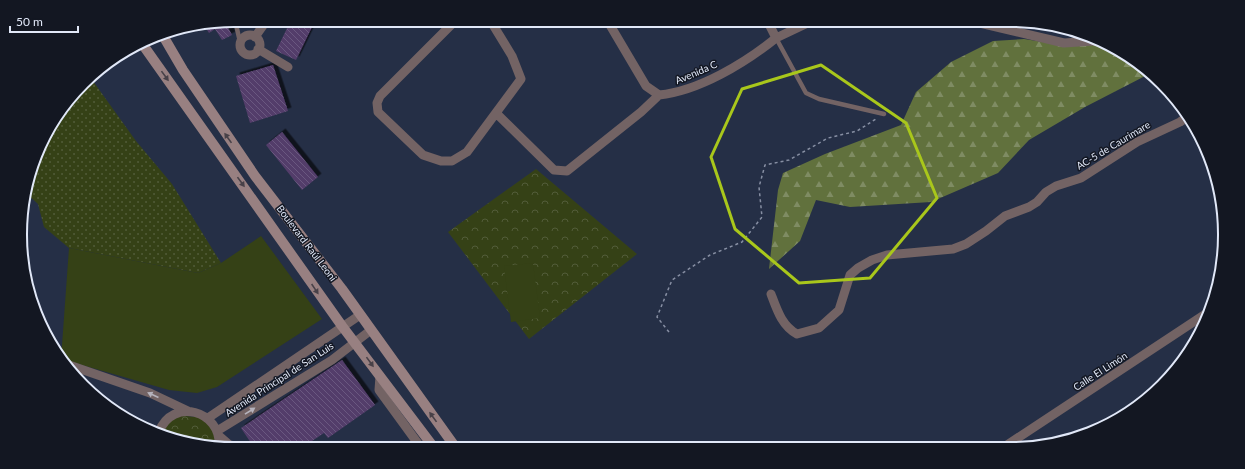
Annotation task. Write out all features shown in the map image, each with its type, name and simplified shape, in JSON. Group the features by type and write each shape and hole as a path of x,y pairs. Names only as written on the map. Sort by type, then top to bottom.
{"main road":[{"name":"Boulevard Raúl Leoni","path":"165,39 183,70 250,169 360,315 452,442"},
{"name":"Boulevard Raúl Leoni","path":"145,47 342,326 430,442"}],"street":[{"path":"255,37 262,27"},
{"path":"449,27 380,96 376,103 378,112 423,155 441,161 452,161 467,152 521,79 512,56 494,27"},
{"path":"496,113 554,170 567,171 641,112 659,94 646,86 611,27"},
{"path":"770,27 776,38"},
{"name":"Avenida C","path":"659,94 676,93 740,65 776,38 799,27"},
{"path":"997,27 1064,43 1086,42"},
{"path":"248,35 255,37 259,42 258,49 254,53 245,53 241,49 240,42 248,35"},
{"path":"258,49 288,67"},
{"name":"AC-5 de Caurimare","path":"771,294 779,316 789,330 797,334 819,328 839,310 850,275 858,268 872,260 887,255 953,249 966,244 986,232 1005,216 1029,207 1046,192 1056,186 1081,178 1137,142 1183,120"},
{"name":"Avenida Principal de San Luis","path":"208,418 360,315"},
{"name":"Calle El Limón","path":"1012,442 1201,317"},
{"name":"Avenida Principal de San Luis","path":"218,434 332,360 371,330"},
{"path":"75,367 150,393 188,411 199,413 208,418 218,434 227,442"},
{"path":"380,376 379,390 417,442"},
{"path":"162,428 169,418 181,412 188,411"},
{"path":"218,434 219,442"}],"lane":[{"path":"237,27 240,42"},
{"path":"776,38 806,93 819,100 884,114"}],"path":[{"path":"669,332 657,317 672,280 710,255 742,242 762,217 759,187 765,165 789,160 828,138 857,132 884,114"}],"highlighted area":[{"path":"821,65 906,123 937,198 870,278 799,283 735,229 711,157 742,89"}],"green space":[{"path":"1024,39 1063,45 1091,43 1126,62 1145,76 1085,107 1029,140 998,173 931,202 850,207 816,200 800,241 769,269 778,190 783,173 825,154 901,125 916,92 951,62 993,41"},
{"path":"94,82 136,141 172,184 221,263 198,273 69,248 44,227 38,204 31,197 31,194 38,168 48,143 70,108"},
{"path":"536,169 637,254 529,339 448,232"},
{"path":"261,236 322,319 217,387 197,393 169,390 71,362 62,349 69,248 198,273 221,263"},
{"path":"533,263 540,318 511,322 504,266"},
{"path":"175,415 208,418 217,441 181,435 162,429"}],"building":[{"path":"228,27 232,35 222,40 215,29 209,33 207,29"},
{"path":"288,27 312,27 296,60 276,51"},
{"path":"273,65 288,111 250,123 236,76"},
{"path":"282,132 318,177 302,190 266,145"},
{"path":"342,360 375,405 328,438 324,433 310,442 250,442 241,428"}]}
